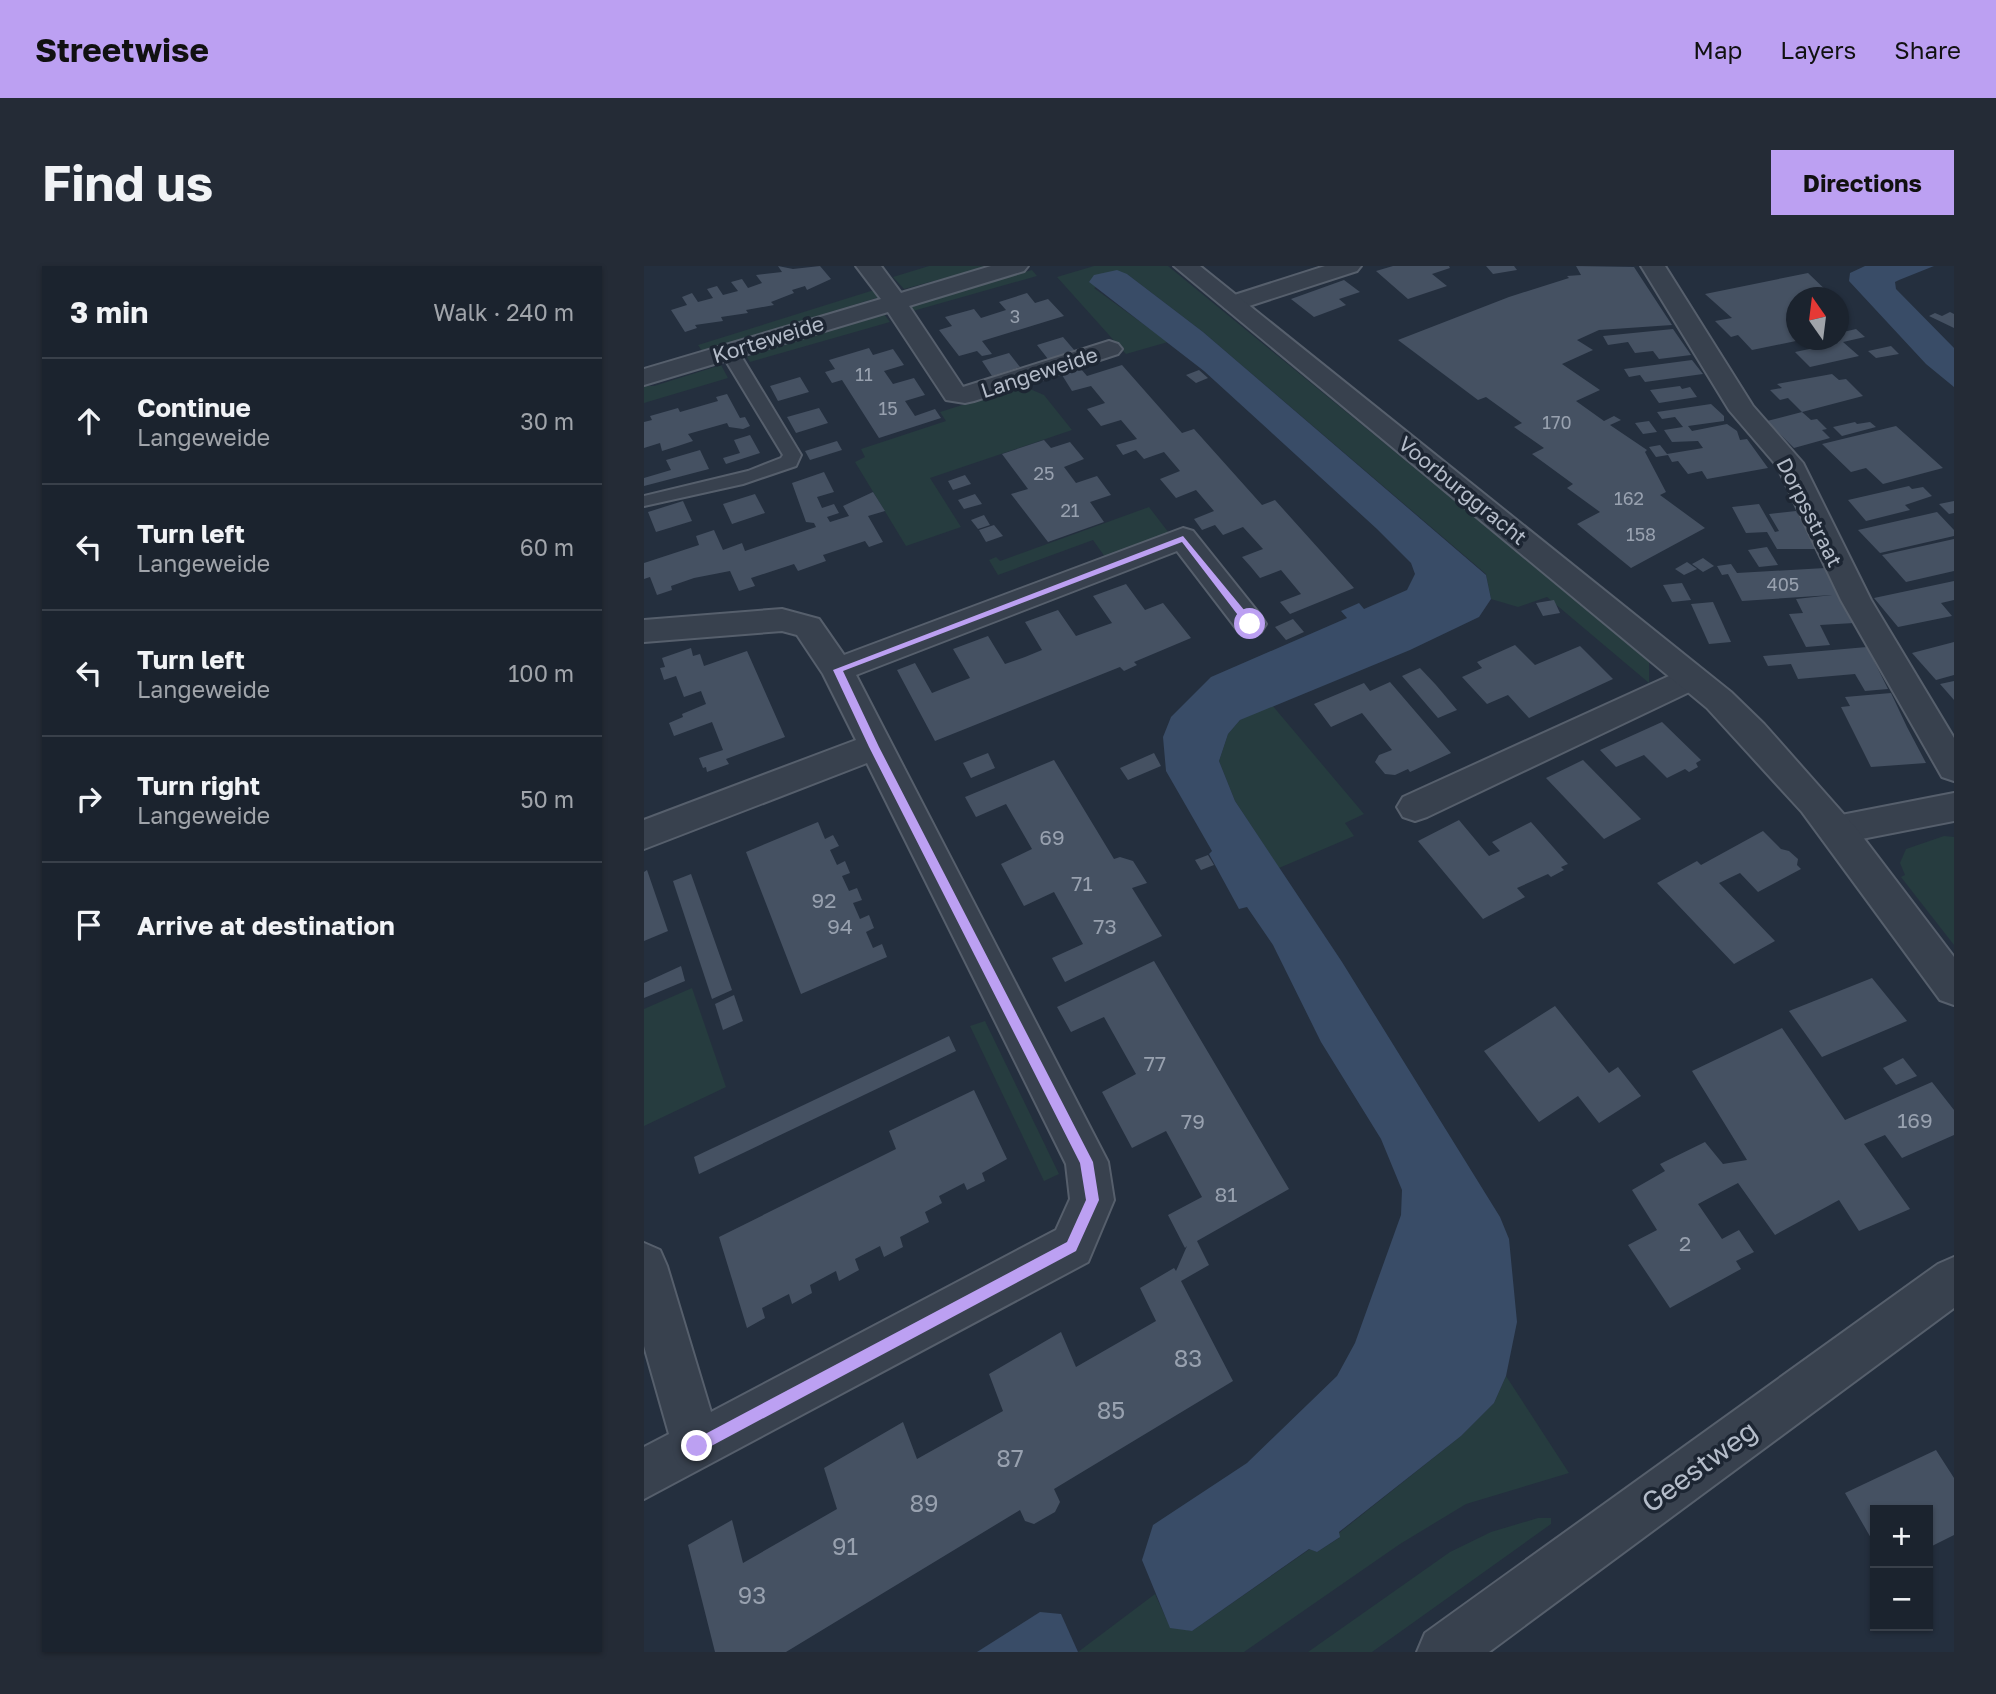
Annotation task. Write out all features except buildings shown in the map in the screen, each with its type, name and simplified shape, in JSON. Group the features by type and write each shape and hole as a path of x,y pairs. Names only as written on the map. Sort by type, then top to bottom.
{"street":[{"path":"868,266 885,284 892,301"},
{"name":"Korteweide","path":"644,377 1016,266"},
{"name":"Voorburggracht","path":"1186,266 1729,709 1779,760 1836,830 1954,988"},
{"path":"1234,303 1349,266"},
{"name":"Dorpsstraat","path":"1653,266 1742,410 1789,463 1856,600 1954,768"},
{"name":"Langeweide","path":"892,301 955,394 965,395 1109,349"},
{"path":"838,670 1183,538 1250,624"},
{"path":"644,631 782,620 808,627 838,670 874,747 1087,1162 1092,1200 1072,1246 644,1474"},
{"path":"1415,807 1691,678"},
{"path":"644,835 874,747"},
{"path":"1836,830 1954,807"},
{"path":"644,1266 697,1446"},
{"name":"Geestweg","path":"1444,1652 1954,1280"}],"lane":[{"path":"647,501 681,490 718,487 789,462 792,455 729,351"}],"green space":[{"path":"929,266 990,266 904,289 893,277"},
{"path":"1094,266 1168,266 1649,660 1649,683 1547,597 1518,607 1491,599 1486,574 1203,332 1127,274 1094,288 1168,342 1126,354 1057,277"},
{"path":"1032,270 1037,276 913,311 908,305"},
{"path":"874,290 880,297 702,351 698,345"},
{"path":"884,314 890,322 750,362 747,357 803,339 802,337"},
{"path":"721,365 728,378 644,403 644,386 654,386"},
{"path":"1023,386 1044,395 1072,430 930,478 961,527 906,546 855,462 865,457 861,449 946,421 940,412"},
{"path":"1149,507 1169,533 1105,557 1093,540 998,575 989,560 996,557 1000,561"},
{"path":"1272,705 1364,814 1345,823 1354,836 1279,868 1235,801 1219,761 1228,734 1240,720"},
{"path":"1944,836 1954,837 1954,945 1901,877 1905,875 1900,863 1906,849"},
{"path":"692,988 726,1087 644,1126 644,1009"},
{"path":"985,1021 1059,1174 1044,1181 970,1026"},
{"path":"1506,1376 1569,1473 1466,1504 1400,1544 1244,1652 1078,1652 1155,1594 1170,1627 1192,1631 1310,1549 1317,1552 1339,1538 1339,1533 1461,1436 1494,1403"},
{"path":"1538,1518 1551,1518 1551,1524 1372,1652 1308,1652 1450,1552 1491,1532"}],"water":[{"path":"1865,266 1934,266 1895,282 1896,289 1954,348 1954,387 1926,364 1849,281 1850,273"},
{"path":"1117,270 1127,274 1203,332 1486,575 1491,599 1479,617 1410,650 1240,720 1228,734 1219,761 1235,801 1342,962 1500,1217 1509,1239 1517,1322 1506,1376 1494,1403 1461,1436 1339,1532 1340,1537 1317,1552 1309,1549 1192,1631 1170,1628 1142,1560 1153,1525 1247,1463 1337,1376 1355,1343 1401,1215 1402,1190 1381,1139 1321,1042 1273,945 1247,907 1239,909 1209,854 1212,851 1166,771 1163,737 1171,717 1211,677 1347,618 1341,611 1359,603 1364,609 1407,590 1415,574 1411,563 1377,529 1204,371 1089,282 1094,275"},
{"path":"1040,1612 1061,1614 1078,1652 977,1652"}],"route":[{"path":"697,1446 1072,1246 1092,1200 1087,1162 874,747 838,670 1183,538 1250,624"}]}
